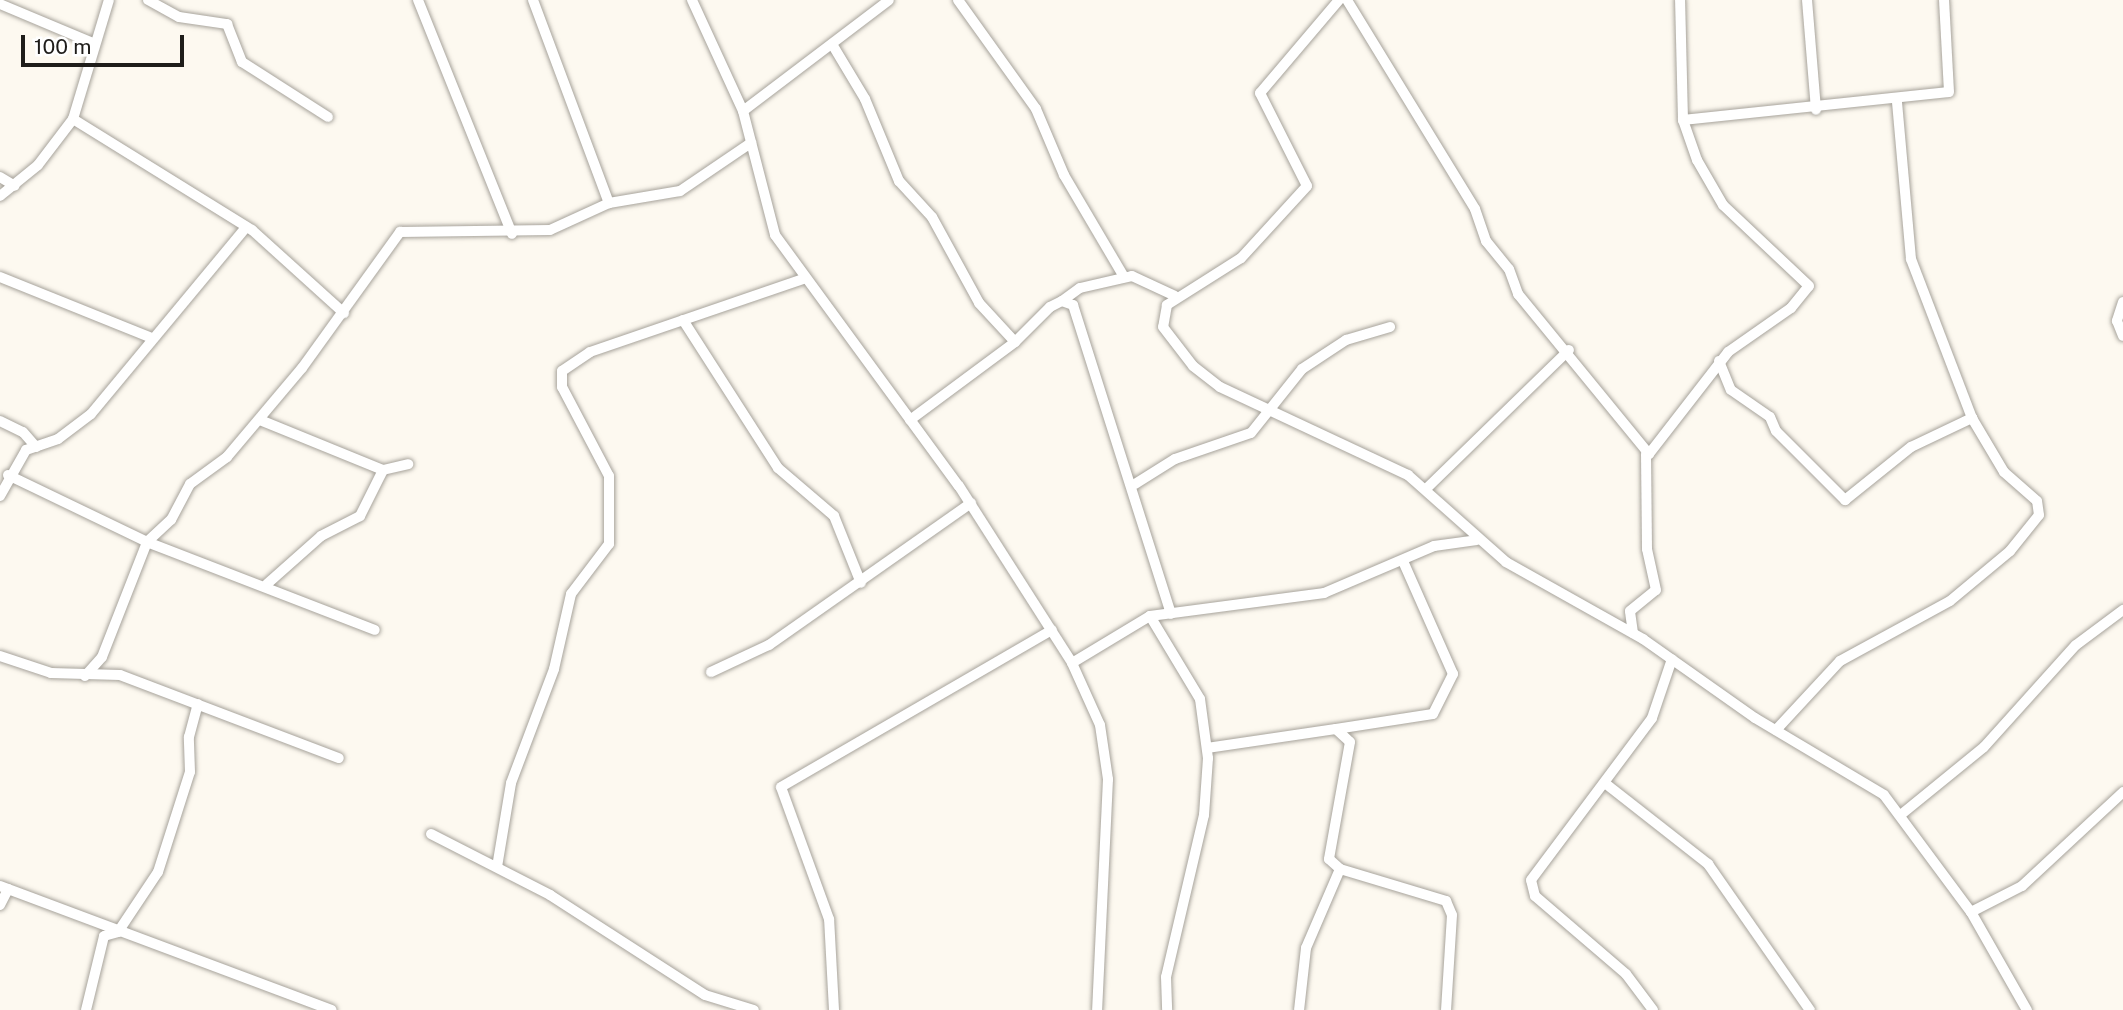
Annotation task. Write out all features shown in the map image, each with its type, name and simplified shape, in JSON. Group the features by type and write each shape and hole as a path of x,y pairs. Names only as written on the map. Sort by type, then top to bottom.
{"street":[{"path":"0,196 15,186 73,119 109,0"},
{"path":"148,0 179,17 227,24 242,62 328,117"},
{"path":"418,0 512,234"},
{"path":"533,0 609,202"},
{"path":"692,0 743,111 765,216 806,278 971,503 1072,663 1107,756 1097,1010"},
{"path":"743,111 889,0"},
{"path":"958,0 1036,109 1064,175 1124,277"},
{"path":"1339,0 1260,93 1307,186 1241,258 1175,296 1163,327 1193,366 1266,411 1427,488 1477,540 1633,633 1776,730 1860,778 1903,814 1971,912 2028,1010"},
{"path":"1347,0 1475,209 1486,241 1518,294 1569,350 1646,454 1647,549 1656,590 1630,611 1633,633"},
{"path":"1646,454 1670,432 1719,361 1802,298 1809,286 1723,205 1683,120 1679,0"},
{"path":"1807,0 1816,110"},
{"path":"1683,120 1897,102 1952,89 1944,0"},
{"path":"0,4 95,44"},
{"path":"832,44 865,99 899,181 932,217 979,303 1015,342"},
{"path":"1776,730 1840,661 1950,601 2010,551 2039,515 2036,500 2004,472 1972,418 1909,249 1897,102"},
{"path":"73,119 246,227 344,313"},
{"path":"85,676 102,657 147,542 171,520 190,484 227,457 260,419 344,313 360,280 400,232 512,234 550,230 609,202 680,191 751,143"},
{"path":"0,177 15,186"},
{"path":"0,496 8,475 26,450 36,447 90,414 149,337 246,227"},
{"path":"0,277 149,337"},
{"path":"910,420 1015,342 1080,288 1124,277 1144,279 1175,296"},
{"path":"497,867 510,783 554,668 568,602 609,544 609,476 562,387 562,371 590,352 806,278"},
{"path":"1062,301 1075,306 1135,484 1171,614"},
{"path":"2123,302 2117,321 2123,336"},
{"path":"683,320 778,468 834,516 861,583"},
{"path":"1135,484 1175,459 1251,433 1266,411 1325,351 1370,329 1390,327"},
{"path":"1427,488 1569,350"},
{"path":"1719,361 1731,390 1770,417 1776,431 1845,500 1912,447 1972,418"},
{"path":"260,419 383,471 408,464"},
{"path":"0,421 23,432 36,447"},
{"path":"267,584 321,536 360,516 383,471"},
{"path":"8,475 147,542 267,584 375,631"},
{"path":"711,672 769,645 861,583 971,503"},
{"path":"1072,663 1150,616 1324,593 1441,544 1477,540"},
{"path":"1207,748 1433,714 1453,674 1403,561"},
{"path":"1903,814 1984,747 2076,645 2123,610"},
{"path":"1150,616 1200,699 1207,748 1204,815 1175,924 1167,1010"},
{"path":"834,1010 829,919 781,788 1052,630"},
{"path":"102,657 120,675"},
{"path":"1,659 85,676 120,675 339,758"},
{"path":"1653,1010 1626,974 1532,889 1533,872 1606,784 1665,694 1672,659"},
{"path":"86,1010 104,936 118,932 162,863 190,772 189,737 198,704"},
{"path":"1336,729 1350,742 1329,859 1340,869 1446,901 1451,915 1446,1010"},
{"path":"1606,784 1708,864 1810,1010"},
{"path":"1971,912 2022,886 2123,792"},
{"path":"431,834 550,895 647,963 705,995 754,1010"},
{"path":"1299,1010 1306,948 1340,869"},
{"path":"0,905 4,888 332,1010"}]}
